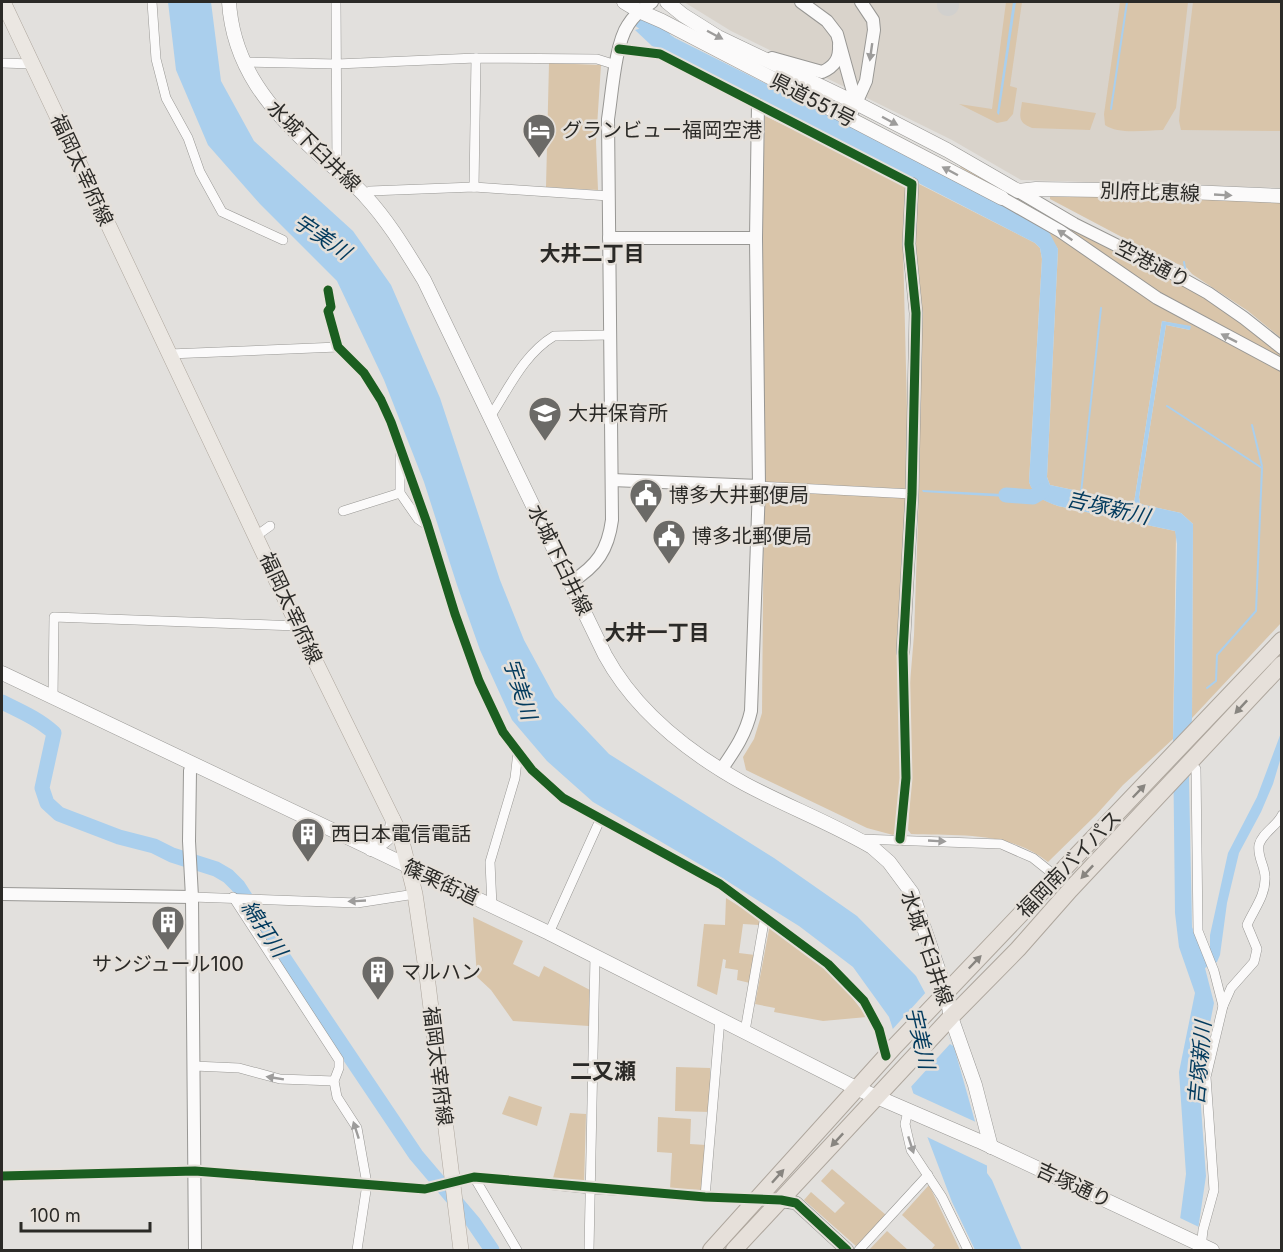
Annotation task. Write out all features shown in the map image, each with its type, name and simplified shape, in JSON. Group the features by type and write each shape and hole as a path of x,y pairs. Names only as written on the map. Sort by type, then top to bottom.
{"highway":[{"name":"福岡南バイパス","path":"711,1251 890,1051 1281,640"},
{"name":"福岡南バイパス","path":"734,1251 1018,949 1170,783 1196,762 1281,664"}],"main road":[{"name":"福岡太宰府線","path":"3,2 298,626 400,834 415,894 450,1160 456,1181 456,1208 461,1251"},
{"name":"水城下臼井線","path":"229,2 243,62 263,97 295,132 365,196 405,249 424,280 613,670 637,702 658,724 721,770 872,848 889,862 912,892 940,999 975,1085 985,1144"},
{"name":"県道551号","path":"624,2 646,6 662,21 1002,198"},
{"path":"667,2 698,26 856,103 947,150 1018,191"},
{"name":"別府比恵線","path":"1018,191 1036,189 1165,191 1281,196"},
{"name":"篠栗街道","path":"2,673 549,933 877,1098"},
{"path":"371,849 390,836 393,819"},
{"path":"877,1098 908,1110"},
{"name":"吉塚通り","path":"908,1110 1169,1229 1205,1249"}],"street":[{"path":"152,2 156,59 166,98 188,138 200,172 222,212 283,240"},
{"path":"336,2 337,170"},
{"path":"801,2 827,21 837,34 856,103"},
{"path":"849,119 866,81 874,30 873,20 861,2"},
{"path":"571,582 592,567 605,549 612,520 607,141 620,49 627,26 646,6"},
{"path":"753,54 822,72 831,68 837,61 839,52 837,34"},
{"path":"620,49 660,54 912,184 909,244 916,312 912,494 903,652 906,778 900,840"},
{"path":"243,62 337,64 476,58 597,59 616,65"},
{"path":"474,187 476,58"},
{"path":"2,63 32,64"},
{"path":"721,770 739,745 748,725 751,711 759,486 756,238 758,105"},
{"path":"365,196 370,191 474,187 609,196"},
{"name":"空港通り","path":"1018,191 1074,224 1208,293 1281,348"},
{"path":"1002,198 1060,231 1157,298 1281,365"},
{"path":"609,238 756,238"},
{"path":"328,290 331,307 328,311 338,347 364,373 381,400 429,527 478,681 503,732 532,770 563,798 720,884 828,964 864,1001 890,1051"},
{"path":"490,417 533,351 546,341 554,336 610,335"},
{"path":"169,354 338,347"},
{"path":"400,447 400,493 418,519 429,527"},
{"path":"612,480 912,494"},
{"path":"343,511 400,493"},
{"path":"256,536 270,526"},
{"path":"53,697 54,616 298,626"},
{"path":"492,906 490,862 515,778 518,752"},
{"path":"1196,762 1198,931 1214,971 1223,1006"},
{"path":"192,764 189,841 192,897 195,1251"},
{"path":"1205,1249 1203,1230 1214,1190 1206,1077 1223,1006 1231,988 1254,962 1257,949 1247,925 1264,893 1265,875 1259,854 1260,842 1279,821 1281,815"},
{"path":"549,933 600,820"},
{"path":"858,839 1001,844 1033,858 1057,876 1070,890"},
{"path":"2,894 237,897 357,903 415,894"},
{"path":"237,897 339,1060 339,1068 334,1081 337,1096 357,1128 367,1184 357,1251"},
{"path":"745,1031 765,916"},
{"path":"589,1251 595,956"},
{"path":"705,1197 720,1020"},
{"path":"194,1066 239,1068 280,1079 334,1081"},
{"path":"908,1110 905,1124 911,1150 942,1197 968,1251"},
{"path":"2,1176 195,1171 425,1189 474,1177 590,1189 781,1200 796,1203 847,1251"},
{"path":"859,1251 928,1175"},
{"path":"474,1177 517,1251"}],"shaded area":[{"path":"684,2 1281,2 1281,188 1021,180 952,140 731,31"},
{"path":"1006,2 1022,2 1010,86 1017,88 1013,114 1007,121 997,123 959,104 992,109"},
{"path":"1120,2 1188,2 1176,108 1163,130 1125,131 1105,125 1104,114"},
{"path":"1193,2 1281,2 1281,131 1181,130 1180,109"},
{"path":"549,63 601,65 596,142 598,190 546,187"},
{"path":"1022,102 1096,113 1090,130 1032,128 1022,121"},
{"path":"765,116 906,183 903,247 909,489 764,482 761,243"},
{"path":"961,165 1067,227 1195,291 1242,322 1281,354 1281,359 1159,294 960,167"},
{"path":"917,183 1035,243 1040,248 1042,259 1029,482 1034,491 1044,500 1058,506 1175,531 1176,534 1173,739 1123,785 1048,862 1033,852 1000,840 983,837 911,834 908,830 911,780 908,707 914,635 919,490 921,343 913,244"},
{"path":"1050,194 1281,202 1281,338 1248,311 1192,274 1187,268 1152,253 1050,199"},
{"path":"1040,225 1155,303 1281,371 1281,623 1192,718 1193,524 1181,513 1140,504 1139,497 1166,325 1190,330 1187,326 1162,321 1134,503 1050,485 1047,477 1058,249"},
{"path":"764,491 907,498 900,669 901,774 896,832 893,835 867,828 746,770 743,757 754,739 762,713"},
{"path":"726,898 760,919 759,925 743,924 739,953 755,955 750,983 737,980 738,970 725,968 726,960 723,959 717,995 697,986 704,924 725,925"},
{"path":"473,917 523,941 513,964 539,977 544,966 590,990 589,1026 513,1021 491,990 477,977"},
{"path":"770,924 837,978 867,1017 823,1021 774,1012 775,1008 755,1004"},
{"path":"676,1067 710,1068 710,1112 675,1111"},
{"path":"509,1096 542,1107 537,1126 502,1114"},
{"path":"570,1113 586,1114 584,1184 552,1182"},
{"path":"658,1117 691,1119 690,1144 706,1145 703,1190 670,1189 672,1153 657,1152"},
{"path":"832,1169 886,1215 856,1246 804,1200 811,1192 835,1213 845,1203 821,1181"},
{"path":"929,1185 960,1250 931,1250 935,1245 902,1215"},
{"path":"887,1231 908,1250 869,1250"}],"water":[{"name":"宇美川","path":"168,2 211,2 221,81 254,141 353,231 391,285 440,398 500,580 524,640 555,697 609,754 774,858 857,916 916,976 954,1047 987,1164 987,1173 1022,1250 975,1250 952,1202 927,1136 889,1017 853,967 799,926 593,802 547,761 512,720 480,650 424,482 384,380 337,281 260,204 208,145 176,70"},
{"path":"1013,2 1016,2 999,115 997,113"},
{"path":"655,24 675,38 931,167 1049,232 1058,249 1047,477 1050,485 1134,503 1162,321 1191,326 1190,330 1166,325 1139,497 1140,504 1181,513 1193,524 1192,718 1189,779 1192,927 1201,949 1210,947 1210,935 1228,853 1257,797 1282,730 1281,757 1273,784 1239,853 1227,903 1220,955 1217,962 1205,968 1214,1003 1199,1079 1206,1176 1195,1250 1176,1250 1186,1174 1179,1072 1195,993 1179,947 1175,913 1173,739 1177,544 1175,531 1058,506 1040,498 1031,487 1029,482 1042,259 1040,248 1035,243 652,46 635,30"},
{"path":"922,490 1024,495 1024,498 923,492"}],"pier":[{"path":"927,991 953,1046 950,1044 909,1089 891,1031"},
{"path":"910,1092 978,1123 990,1167 923,1135"},
{"path":"1178,1217 1201,1228 1198,1250 1174,1250"}],"waterway":[{"path":"1111,109 1127,2"},
{"name":"吉塚新川","path":"631,3 640,20 663,37"},
{"path":"1184,262 1186,274"},
{"path":"1081,493 1101,308"},
{"path":"1167,406 1262,468 1256,611 1217,655 1216,681 1207,688"},
{"path":"1252,425 1262,466"},
{"path":"1006,495 1033,497 1043,491"},
{"path":"1023,497 1038,495"},
{"name":"綿打川","path":"2,702 36,719 54,733 42,788 47,803 59,814 119,837 154,846 172,855 216,869 238,886 416,1155 473,1222 492,1250"}],"cycle path":[{"path":"619,49 660,54 912,184 909,244 916,313 912,494 903,652 906,778 900,839"},
{"path":"328,290 331,307 328,311 338,347 364,373 381,400 391,422 479,681 503,732 532,770 563,798 720,884 828,964 864,1001 879,1029 886,1056"},
{"path":"2,1176 195,1171 425,1189 474,1177 705,1197 781,1200 796,1203 847,1250"}],"place":[{"name":"グランビュー福岡空港","path":"539,159"},
{"name":"大井保育所","path":"545,442"},
{"name":"博多大井郵便局","path":"646,524"},
{"name":"博多北郵便局","path":"669,565"},
{"name":"西日本電信電話","path":"308,863"},
{"name":"サンジュール100","path":"168,951"},
{"name":"マルハン","path":"378,1001"}],"district":[{"name":"大井二丁目","path":"592,254"},
{"name":"大井一丁目","path":"657,633"},
{"name":"二又瀬","path":"603,1071"}]}
